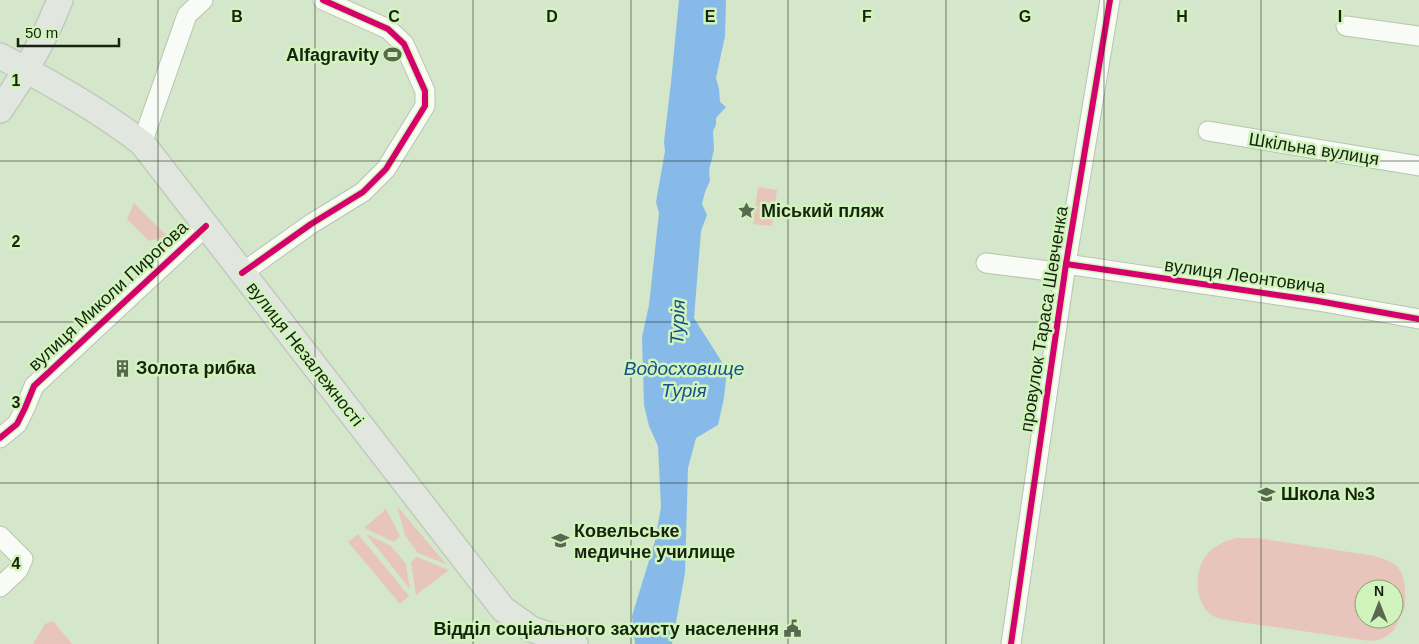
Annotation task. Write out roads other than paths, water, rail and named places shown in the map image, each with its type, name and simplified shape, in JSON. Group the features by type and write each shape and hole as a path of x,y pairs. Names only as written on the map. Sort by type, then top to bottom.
{"main road":[{"path":"0,110 27,70 49,28 60,0"},
{"name":"вулиця Незалежності","path":"0,56 102,114 142,143 503,609 531,629 564,641"}],"street":[{"path":"142,143 187,15 202,0"},
{"path":"242,273 311,224 363,192 386,169 425,106 425,91 404,44 388,30 323,0"},
{"name":"провулок Тараса Шевченка","path":"1011,644 1066,269 1110,0"},
{"path":"1346,26 1419,36"},
{"name":"Шкільна вулиця","path":"1208,131 1419,166"},
{"name":"вулиця Миколи Пирогова","path":"0,438 17,424 26,408 34,386 206,226"},
{"name":"вулиця Леонтовича","path":"986,263 1066,269 1318,301 1419,320"},
{"path":"0,536 23,559 18,570 0,587"}],"water":[{"name":"Водосховище Турія","path":"679,0 726,0 725,36 716,78 720,102 726,107 716,118 716,125 713,131 714,150 709,170 710,181 702,204 707,215 701,231 694,318 727,370 724,398 718,425 696,438 688,468 685,573 672,644 635,644 632,616 655,541 661,507 658,446 649,426 644,405 642,337 649,305 659,213 656,202 665,151 664,142"}],"place":[{"name":"Alfagravity","path":"393,55"},
{"name":"Міський пляж","path":"747,211"},
{"name":"Золота рибка","path":"122,368"},
{"name":"Школа №3","path":"1267,494"},
{"name":"Ковельське медичне училище","path":"560,541"},
{"name":"Відділ соціального захисту населення","path":"793,629"}],"water label":[{"name":"Турія","path":"677,322"}]}
